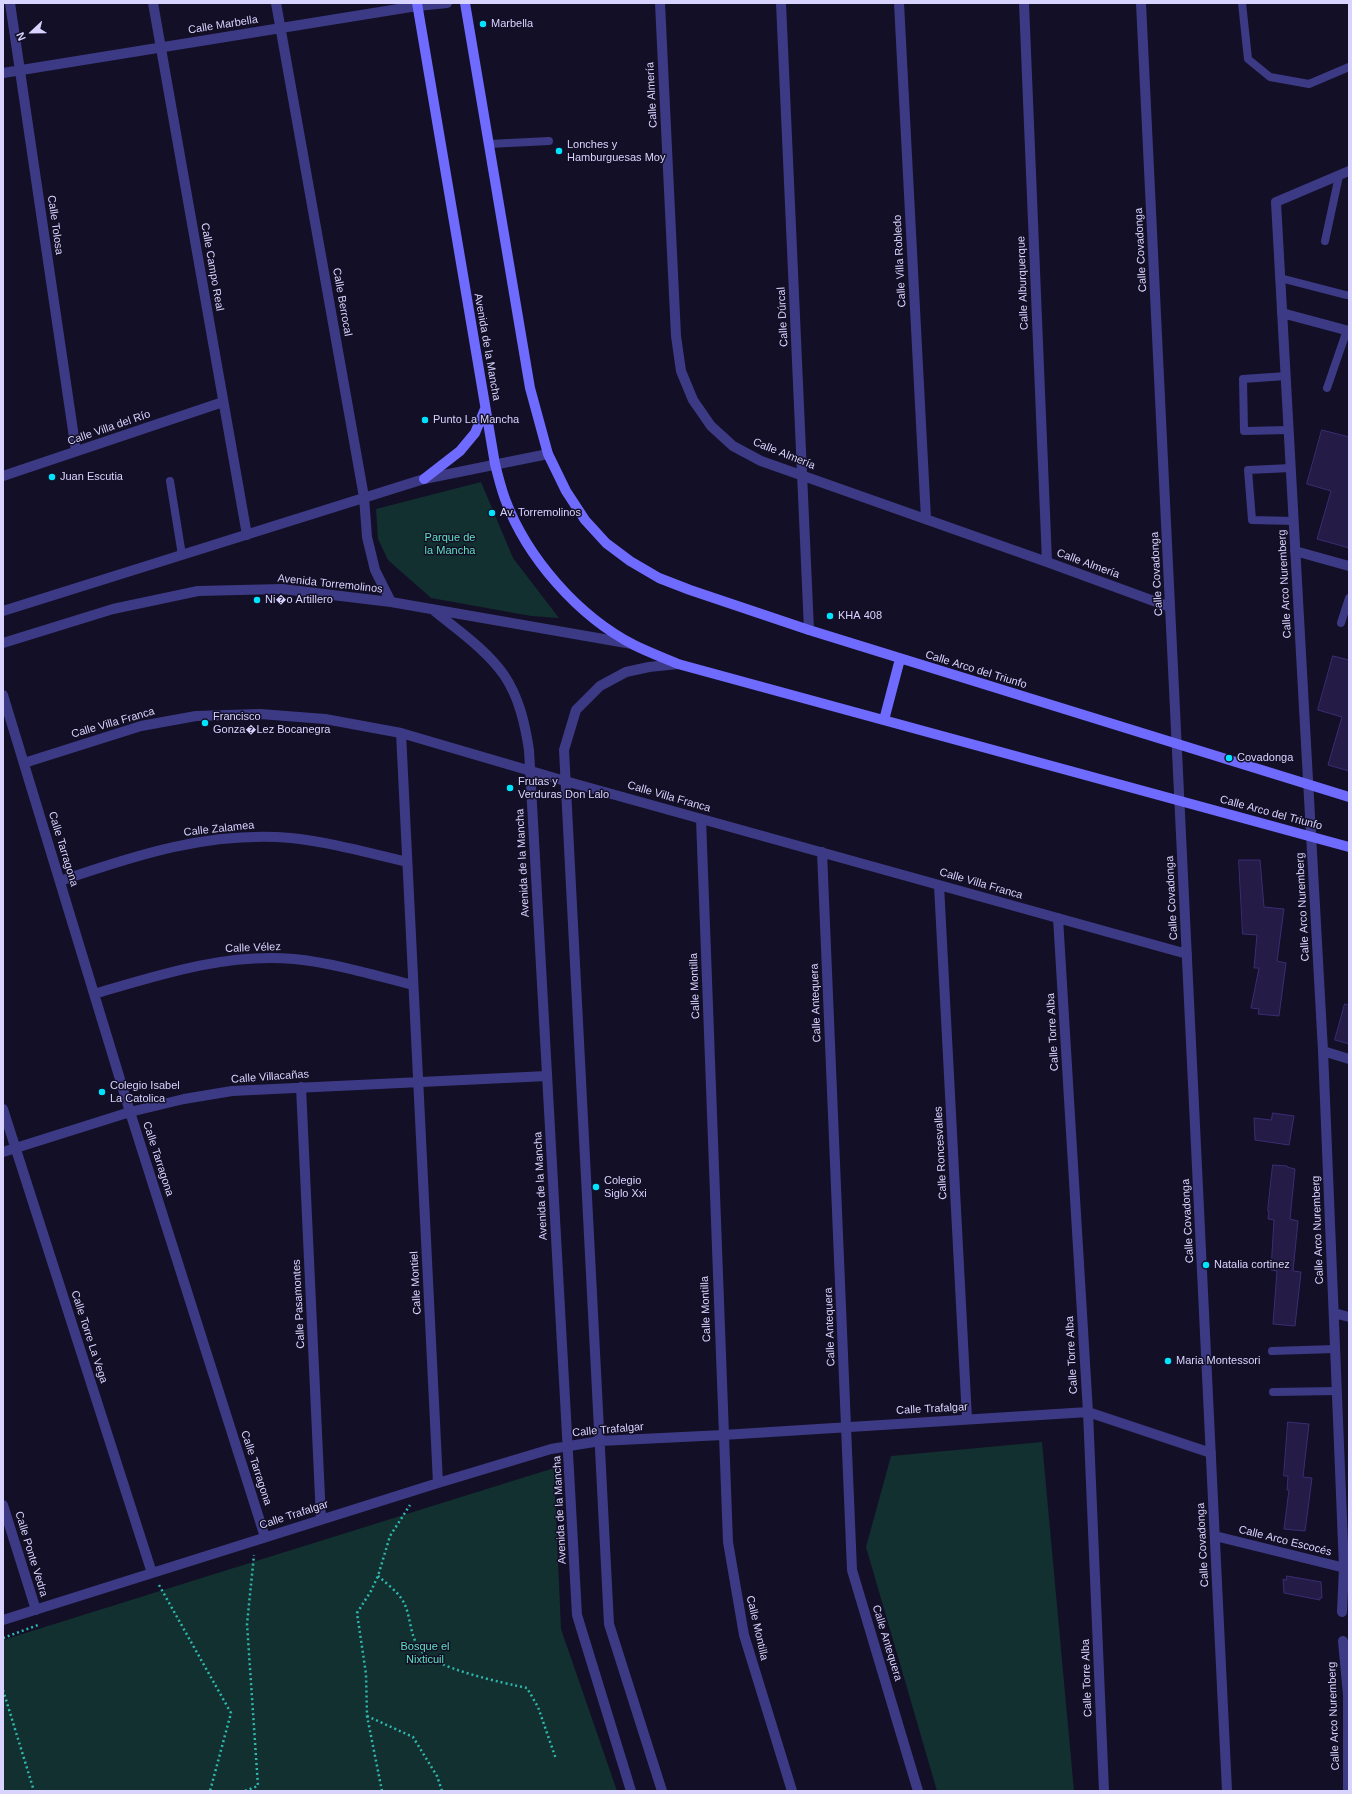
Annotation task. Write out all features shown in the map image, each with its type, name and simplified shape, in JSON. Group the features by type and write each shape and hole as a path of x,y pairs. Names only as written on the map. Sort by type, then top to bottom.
{"street":[{"name":"Calle Tolosa","path":"10,3 76,451"},
{"name":"Calle Campo Real","path":"153,3 247,535"},
{"name":"Calle Berrocal","path":"276,3 364,498 368,543 375,570 391,602"},
{"name":"Calle Marbella","path":"3,73 417,5 447,3"},
{"path":"3,611 424,479 548,454 530,388 465,3"},
{"name":"Calle Almería","path":"660,3 676,336 681,371 693,400 711,426 733,446 761,461 1170,607"},
{"name":"Calle Dúrcal","path":"781,3 810,630"},
{"name":"Calle Villa Robledo","path":"899,3 926,519"},
{"name":"Calle Alburquerque","path":"1024,3 1047,562"},
{"name":"Calle Covadonga","path":"1141,3 1227,1791"},
{"name":"Avenida de la Mancha","path":"417,5 495,464 506,500 523,536 542,566 565,592 594,618 633,644"},
{"path":"1339,176 1349,171"},
{"name":"Calle Arco Nuremberg","path":"1339,176 1276,202 1323,1051 1335,1349 1347,1568 1342,1612"},
{"path":"1282,313 1348,330"},
{"name":"Calle Villa del Río","path":"3,476 223,402"},
{"path":"424,479 460,450 475,433 486,409"},
{"name":"Calle Arco del Triunfo","path":"548,454 566,491 585,520 606,543 630,561 659,578 690,590 900,659 1349,797"},
{"path":"1295,551 1349,566"},
{"name":"Avenida Torremolinos","path":"3,643 113,609 198,591 282,589 391,602 633,644"},
{"name":"Avenida de la Mancha","path":"432,609 487,655 504,675 517,701 526,729 530,770 577,1615 631,1791"},
{"name":"Calle Arco del Triunfo","path":"633,644 678,664 1349,846"},
{"path":"884,720 900,659"},
{"path":"662,1791 609,1624 564,750 576,710 600,686 626,672 649,667 678,664"},
{"name":"Calle Tarragona","path":"3,695 130,1112 265,1537"},
{"name":"Calle Villa Franca","path":"24,763 141,726 196,716 260,714 325,719 401,733 565,781 1187,954"},
{"name":"Calle Montiel","path":"401,733 438,1483"},
{"name":"Calle Montilla","path":"700,818 728,1542 744,1635 792,1791"},
{"name":"Calle Zalamea","path":"60,881 131,856 188,843 241,837 291,838 344,847 407,862"},
{"name":"Calle Antequera","path":"822,852 852,1570 918,1791"},
{"name":"Calle Roncesvalles","path":"939,885 967,1419"},
{"name":"Calle Torre Alba","path":"1058,918 1088,1412 1104,1791"},
{"name":"Calle Vélez","path":"94,994 173,971 217,961 253,958 294,959 338,967 414,985"},
{"path":"1323,1051 1349,1059"},
{"name":"Calle Villacañas","path":"3,1152 130,1112 184,1099 232,1091 547,1076"},
{"name":"Calle Pasamontes","path":"301,1087 321,1520"},
{"name":"Calle Torre La Vega","path":"3,1109 152,1573"},
{"path":"1334,1313 1349,1317"},
{"name":"Calle Trafalgar","path":"3,1620 438,1483 568,1445 600,1440 723,1435 1088,1412 1211,1453"},
{"name":"Calle Ponte Vedra","path":"3,1505 36,1610"},
{"name":"Calle Arco Escocés","path":"1215,1536 1347,1568"},
{"name":"Calle Arco Nuremberg","path":"1343,1640 1348,1695 1348,1791"}],"lane":[{"path":"1242,3 1248,60 1270,77 1309,84 1349,67"},
{"path":"489,144 549,141"},
{"path":"1324,241 1339,176"},
{"path":"1280,278 1346,295"},
{"path":"1327,388 1348,330"},
{"path":"1286,376 1243,379 1244,431 1288,430"},
{"path":"1291,468 1248,470 1252,520 1294,521"},
{"path":"170,481 182,555"},
{"path":"1341,623 1349,598"},
{"path":"1272,1351 1335,1349"},
{"path":"1273,1392 1337,1391"}],"path":[{"path":"382,1791 367,1716 366,1674 357,1614 378,1576 390,1536 422,1488"},
{"path":"245,1791 258,1786 247,1624 254,1548"},
{"path":"152,1573 231,1713 210,1791"},
{"path":"378,1576 392,1588 405,1604 411,1631 420,1650 434,1660 495,1682 527,1688 538,1707 556,1760"},
{"path":"3,1638 39,1624"},
{"path":"3,1690 34,1791"},
{"path":"367,1716 413,1738 437,1776 442,1791"}],"green space":[{"name":"Parque de la Mancha","path":"481,482 513,558 559,618 531,616 431,598 388,560 378,539 376,509"},
{"path":"1042,1442 1074,1791 937,1791 866,1547 891,1456"},
{"name":"Bosque el Nixticuil","path":"554,1468 561,1629 617,1791 3,1791 3,1640"}],"building":[{"path":"1322,430 1349,437 1349,548 1317,539 1331,491 1307,484"},
{"path":"1333,656 1349,660 1349,771 1328,765 1342,717 1318,710"},
{"path":"1239,860 1260,860 1264,907 1284,909 1277,961 1286,963 1279,1016 1258,1014 1259,1009 1251,1008 1259,968 1254,968 1257,935 1243,934"},
{"path":"1345,1004 1349,1005 1349,1044 1335,1040"},
{"path":"1273,1113 1294,1116 1289,1145 1255,1140 1254,1118 1271,1120"},
{"path":"1273,1165 1287,1166 1295,1169 1290,1219 1298,1221 1293,1271 1301,1272 1295,1326 1273,1324 1277,1271 1271,1270 1274,1220 1268,1219 1268,1211"},
{"path":"1288,1422 1309,1424 1303,1477 1312,1478 1305,1531 1284,1529 1289,1490 1287,1490 1288,1476 1284,1476"},
{"path":"1287,1576 1321,1582 1322,1598 1320,1597 1320,1600 1284,1593 1283,1579 1286,1580"}],"place":[{"name":"Marbella","path":"483,24"},
{"name":"Lonches y Hamburguesas Moy","path":"559,151"},
{"name":"Punto La Mancha","path":"425,420"},
{"name":"Juan Escutia","path":"52,477"},
{"name":"Av. Torremolinos","path":"492,513"},
{"name":"Ni�o Artillero","path":"257,600"},
{"name":"KHA 408","path":"830,616"},
{"name":"Francisco Gonza�Lez Bocanegra","path":"205,723"},
{"name":"Covadonga","path":"1229,758"},
{"name":"Frutas y Verduras Don Lalo","path":"510,788"},
{"name":"Colegio Isabel La Catolica","path":"102,1092"},
{"name":"Colegio Siglo Xxi","path":"596,1187"},
{"name":"Natalia cortinez","path":"1206,1265"},
{"name":"Maria Montessori","path":"1168,1361"}]}
